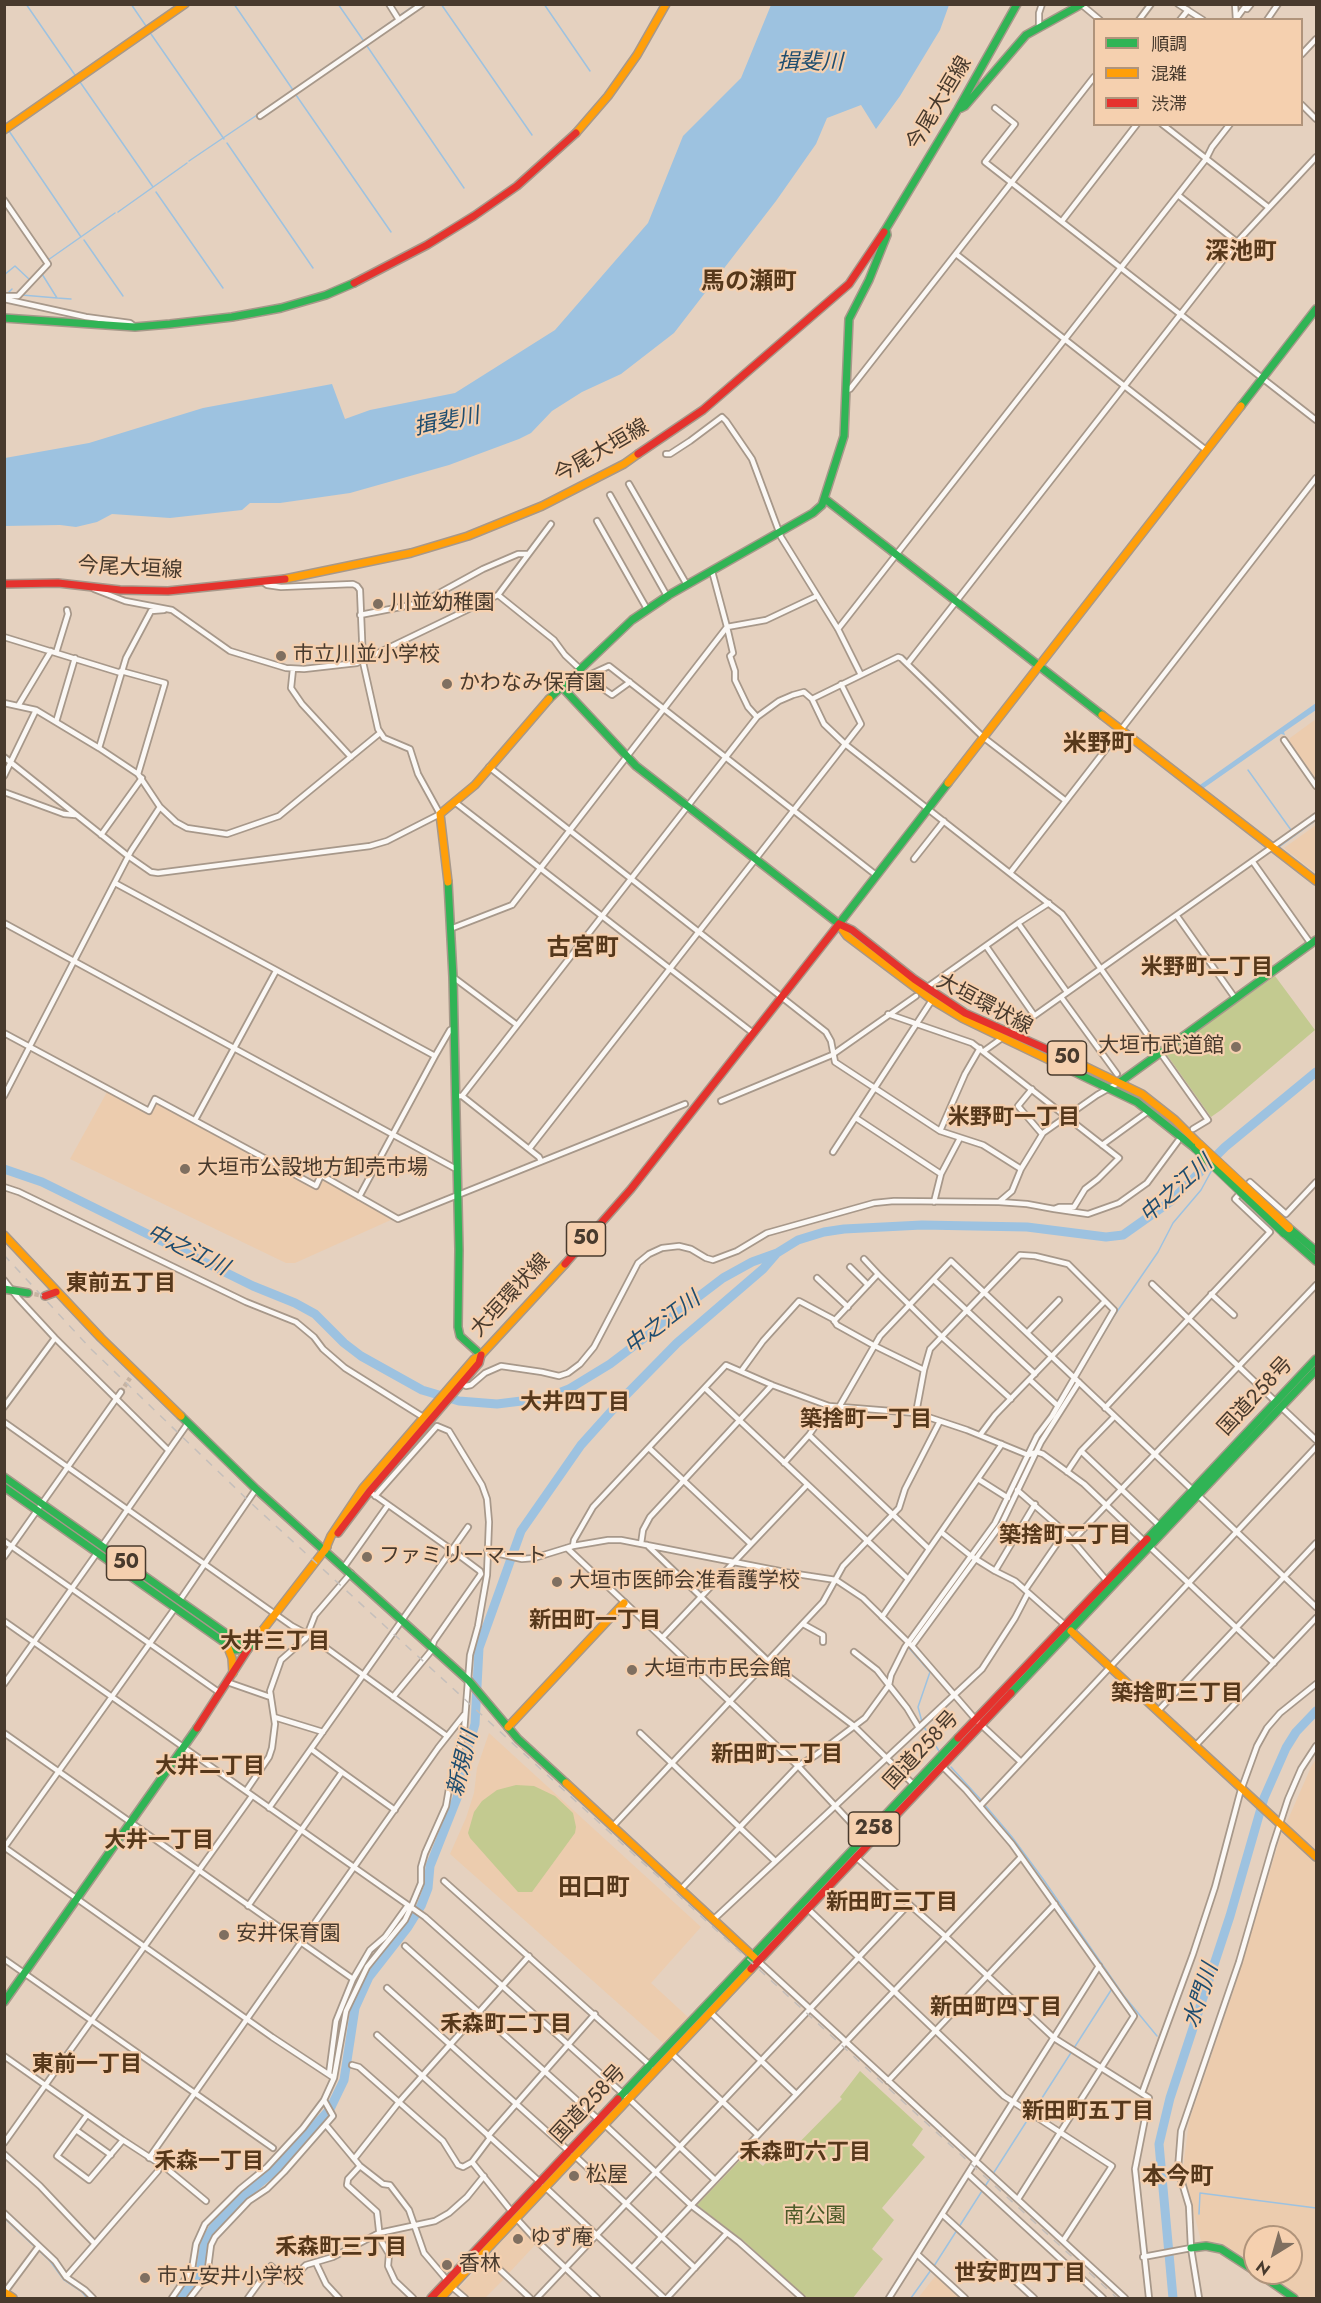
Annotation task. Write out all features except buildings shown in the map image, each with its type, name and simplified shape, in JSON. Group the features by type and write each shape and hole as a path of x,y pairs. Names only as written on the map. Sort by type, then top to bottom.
{"main road":[{"path":"4,130 185,4"},
{"path":"4,318 50,323 135,327 232,317 282,308 326,295 371,276 427,245 517,186 574,135 608,96 637,55 666,4"},
{"name":"今尾大垣線","path":"4,584 32,582 120,590 168,591 294,578 376,561 468,536 533,510 624,464 703,410 834,299 863,267 999,41 1017,4"},
{"path":"958,109 965,106 1018,41 1039,26 1082,5"},
{"path":"481,1355 460,1336 458,1327 459,1096 447,866 440,814 475,785 568,678 647,609 813,513 825,499 844,436 849,319 869,280 887,234 886,230"},
{"path":"561,686 626,757 839,924 1317,309"},
{"path":"825,499 1317,881"},
{"name":"大垣環状線","path":"325,1550 330,1536 363,1488 457,1385 474,1359 481,1355 631,1189 839,924 852,930 932,1000 1137,1102 1197,1146"},
{"path":"1118,1078 1159,1053 1314,942"},
{"name":"大垣環状線","path":"921,990 1005,1036 1118,1078 1142,1094 1175,1120 1197,1146 1317,1261"},
{"name":"大垣環状線","path":"1286,1230 1317,1251"},
{"path":"4,1235 133,1375 472,1684 508,1727 756,1959"},
{"path":"4,1289 28,1293"},
{"path":"45,1296 56,1292"},
{"name":"国道258号","path":"626,2097 651,2066 756,1959 868,1840 915,1786 979,1723 1279,1405 1317,1359"},
{"name":"国道258号","path":"1279,1405 1317,1370"},
{"name":"大垣環状線","path":"4,2002 184,1747 274,1612 372,1494 427,1416"},
{"name":"50","path":"4,1476 100,1549 178,1604 248,1649"},
{"name":"50","path":"4,1487 100,1549"},
{"name":"国道258号","path":"1068,1628 1107,1581 1148,1544 1160,1526 1195,1494"},
{"path":"508,1727 624,1603"},
{"name":"50","path":"178,1604 227,1645 235,1650 248,1649"},
{"path":"1068,1628 1317,1857"},
{"path":"227,1645 232,1658 233,1673"},
{"name":"国道258号","path":"441,2298 450,2284 602,2122 711,2013 756,1959 808,1910 857,1858 868,1840 943,1767 979,1723"},
{"name":"国道258号","path":"431,2298 483,2254 514,2215"},
{"path":"1188,2248 1206,2246 1221,2249 1243,2263"},
{"path":"1275,2285 1294,2298"},
{"path":"5,2293 13,2298"}],"street":[{"path":"389,4 399,20"},
{"path":"260,116 422,4"},
{"path":"1039,26 1042,4"},
{"path":"1140,18 1151,4"},
{"path":"1178,4 1200,18"},
{"path":"1237,18 1244,8 1247,9 1251,4"},
{"path":"1268,18 1278,4"},
{"path":"1082,5 1098,18"},
{"path":"1182,18 1188,10"},
{"path":"1303,53 1317,39"},
{"path":"846,391 850,389 1093,81"},
{"path":"1303,106 1317,119"},
{"path":"995,108 1014,124 985,162 1317,420"},
{"path":"1062,221 1135,126"},
{"path":"1165,126 1268,207"},
{"path":"838,629 1206,159 1228,126"},
{"path":"908,663 1237,242 1317,157"},
{"path":"1178,195 1237,242"},
{"path":"4,200 48,264 18,296 4,297"},
{"path":"956,254 1206,450"},
{"path":"4,297 86,317 130,323 135,327"},
{"path":"666,454 670,454 690,441 722,417 752,459 775,525 838,629 861,675"},
{"path":"1010,873 1317,478"},
{"path":"629,484 687,585"},
{"path":"610,495 667,596"},
{"path":"597,521 647,609"},
{"path":"89,586 125,601 172,610 230,651 293,669 363,662 498,595 551,524"},
{"path":"360,615 421,603 483,569 519,554 528,554"},
{"path":"712,571 733,652 730,656 735,671 735,680 748,707 758,717"},
{"path":"4,757 128,856 151,872 158,873 370,846 387,841 440,814 418,774 410,749 384,738 380,733 363,662 360,590 353,584 281,587 267,585 263,582"},
{"path":"498,595 554,640 579,668"},
{"path":"450,929 512,905 571,832 727,627 766,620 817,596"},
{"path":"18,706 53,652 68,614 67,610"},
{"path":"99,748 121,672 141,627 152,611 172,610"},
{"path":"4,637 165,683 140,776 101,835"},
{"path":"812,699 898,657 908,663 983,737 1066,801"},
{"path":"56,722 75,658"},
{"path":"568,678 574,682 609,666 876,875"},
{"path":"293,669 291,688 302,704 351,757"},
{"path":"586,677 612,695 630,682"},
{"path":"529,1149 861,724 841,684"},
{"path":"541,1161 529,1149 459,1096 758,717 779,701 804,692 812,699 824,724 845,744 1062,914 1208,1120 1193,1129"},
{"path":"4,703 36,710 140,776 160,807 176,822 187,828 227,834 279,816 380,733"},
{"path":"4,776 36,710"},
{"path":"1284,740 1317,786"},
{"path":"489,768 826,1032 831,1041 835,1062 940,1131 982,1145 1022,1169"},
{"path":"4,792 64,814 75,815"},
{"path":"456,802 753,1034"},
{"path":"4,1096 128,856 160,807"},
{"path":"940,1131 965,1074 982,1050 1100,970 1317,816"},
{"path":"914,859 944,821"},
{"path":"1253,862 1314,942"},
{"path":"115,883 435,1056"},
{"path":"721,1101 832,1053 1048,903"},
{"path":"1177,916 1235,998"},
{"path":"4,923 458,1170"},
{"path":"1018,923 1067,992"},
{"path":"986,946 1034,1016"},
{"path":"195,1120 276,971"},
{"path":"453,977 517,1025"},
{"path":"999,1202 1012,1191 1042,1134 1111,1088 1118,1078 1061,997"},
{"path":"833,1152 932,1000"},
{"path":"888,1014 972,1043 1119,1158 1085,1189 1076,1206 1054,1209"},
{"path":"360,1197 435,1056 450,1030 454,1028"},
{"path":"4,1033 149,1112 155,1099 316,1186 321,1175 398,1219 686,1104"},
{"path":"1032,1089 1018,1106 1042,1134"},
{"path":"1102,1144 1146,1113"},
{"path":"856,1118 941,1174"},
{"path":"934,1202 941,1174 960,1138"},
{"path":"457,1385 471,1385 485,1373 501,1366 542,1371 559,1376 568,1373 580,1364 594,1347 638,1263 649,1254 662,1248 679,1246 713,1260 737,1251 767,1233 874,1203 894,1201 999,1202 1088,1214 1119,1203 1147,1183 1178,1141"},
{"path":"1105,1408 1270,1232 1235,1198 1250,1182 1286,1214 1317,1182"},
{"path":"4,1187 19,1192 246,1302 296,1322 345,1368 427,1416"},
{"path":"916,1413 930,1349 1020,1255 1068,1264 1114,1310 1017,1490 1010,1498"},
{"path":"864,1259 942,1336 1011,1399"},
{"path":"839,1407 873,1345 951,1261 1317,1607"},
{"path":"850,1268 868,1285"},
{"path":"834,1321 878,1274"},
{"path":"817,1278 848,1307"},
{"path":"4,1280 55,1338 168,1450"},
{"path":"933,1280 1035,1374"},
{"path":"1152,1284 1317,1440"},
{"path":"1073,1540 1317,1285"},
{"path":"1211,1294 1234,1315"},
{"path":"1027,1333 1059,1300"},
{"path":"742,1370 763,1341 799,1301 873,1345 924,1370"},
{"path":"980,1435 995,1415 1105,1301"},
{"path":"4,1407 55,1338"},
{"path":"570,1547 593,1507 726,1365 829,1406 916,1413 980,1435 1028,1455 1036,1452 1043,1454 1084,1484 1274,1663"},
{"path":"1030,1380 1058,1406"},
{"path":"682,1888 798,1766 816,1755 870,1712 890,1685 893,1669 910,1644 1002,1523 1010,1498 1037,1436 1076,1380"},
{"path":"772,1385 650,1517 643,1530 644,1545 768,1661 854,1726 915,1786"},
{"path":"705,1388 908,1579"},
{"path":"4,1557 121,1392"},
{"path":"784,1463 809,1435 829,1406"},
{"path":"1067,1472 1081,1451 1114,1417"},
{"path":"613,1826 823,1602 843,1566 899,1508 905,1490 940,1421"},
{"path":"4,1422 307,1634 447,1736"},
{"path":"4,1684 188,1423"},
{"path":"172,2298 192,2269 196,2244 205,2224 240,2189 267,2167 325,2100 346,2011 372,1959 405,1920 421,1883 421,1867 425,1853 446,1806 464,1732 464,1714 472,1684 470,1655 478,1626 487,1551 489,1522 487,1499 482,1485 449,1431 437,1426 372,1494 484,1575"},
{"path":"809,1435 929,1548"},
{"path":"882,1617 1002,1444"},
{"path":"649,1448 751,1544"},
{"path":"980,1806 1317,1448"},
{"path":"1081,1451 1160,1526"},
{"path":"978,1479 1010,1498"},
{"path":"662,1638 807,1485"},
{"path":"256,1489 178,1604 5,1848 331,2076"},
{"path":"1017,1490 1073,1540 1107,1581"},
{"path":"995,1571 1035,1504"},
{"path":"344,1567 388,1505"},
{"path":"269,1808 468,1527"},
{"path":"941,1532 974,1558 1008,1577 1068,1628"},
{"path":"714,1919 982,1669 1065,1532"},
{"path":"487,1551 519,1559 534,1558 570,1547 608,1540 836,1580 863,1598 910,1644 979,1723 1021,1762"},
{"path":"4,1542 220,1693"},
{"path":"1158,1711 1317,1543"},
{"path":"570,1547 624,1603 798,1766 868,1840"},
{"path":"246,1791 269,1757 275,1724 270,1697 281,1660 300,1644 319,1609 351,1573"},
{"path":"393,1697 430,1651 431,1646 484,1575"},
{"path":"1196,1745 1317,1618"},
{"path":"4,1621 423,1916 626,2097 715,2180"},
{"path":"803,1623 823,1635 823,1642"},
{"path":"854,1652 878,1670 919,1728"},
{"path":"227,1682 270,1697"},
{"path":"1142,2092 1193,1954 1257,1746 1267,1728 1280,1713 1317,1684"},
{"path":"149,2158 464,1714"},
{"path":"274,1717 323,1732"},
{"path":"640,1733 775,1861"},
{"path":"4,1734 353,1979"},
{"path":"1199,2298 1188,2248 1189,2206 1178,2169 1181,2131 1239,1962 1279,1821 1301,1769 1317,1746"},
{"path":"311,1749 395,1810"},
{"path":"943,1767 980,1806 1021,1857 1134,2016 1018,2199"},
{"path":"248,1906 342,1772"},
{"path":"4,2144 252,1796"},
{"path":"632,2268 1021,1857"},
{"path":"857,1858 1054,2038 1149,2098 1135,2169 1149,2298"},
{"path":"444,1881 651,2066"},
{"path":"537,2298 909,1904"},
{"path":"888,2081 1055,1904"},
{"path":"331,2076 336,2021 353,1979 370,1950 385,1937 411,1907"},
{"path":"808,1910 1012,2102 1112,2166 1063,2241"},
{"path":"405,1946 602,2122 692,2206 802,2298"},
{"path":"354,2159 399,2102 530,1956"},
{"path":"4,1959 273,2148"},
{"path":"756,1959 1125,2298"},
{"path":"889,2298 1099,1966"},
{"path":"387,1988 573,2154 695,2268"},
{"path":"711,2013 796,2094"},
{"path":"352,2065 360,2067 443,2140 458,2164 463,2167 472,2162 516,2103 595,2014"},
{"path":"376,2035 666,2298 727,2233"},
{"path":"672,2054 758,2135"},
{"path":"4,2056 166,2168 206,2201"},
{"path":"190,2298 207,2276 211,2245 215,2238 249,2201 267,2189 284,2172 333,2116 330,2115 325,2100"},
{"path":"87,2115 57,2156 89,2180 123,2140"},
{"path":"326,2126 360,2166 383,2184 390,2185 409,2210 424,2253 465,2298"},
{"path":"76,2130 111,2155"},
{"path":"4,2154 40,2186 94,2243"},
{"path":"472,2162 537,2241 597,2298"},
{"path":"66,2277 160,2166"},
{"path":"360,2166 348,2179 347,2185 377,2212 379,2233 389,2254 388,2266 395,2281 413,2298"},
{"path":"968,2174 1103,2298"},
{"path":"248,2298 271,2266 288,2282 306,2265 333,2257 379,2233 435,2221 449,2213 467,2197 484,2176"},
{"path":"4,2213 38,2248 55,2261 66,2277 93,2298"},
{"path":"942,2214 1034,2298"},
{"path":"5,2293 38,2248"},
{"path":"1144,2256 1188,2248"},
{"path":"483,2254 530,2298"},
{"path":"917,2254 965,2298"},
{"path":"316,2263 326,2284 339,2298"}],"shaded area":[{"path":"1316,719 1316,780 1289,742 1290,738"},
{"path":"1316,825 1316,873 1284,848"},
{"name":"大垣市公設地方卸売市場","path":"107,1092 149,1115 156,1102 315,1189 321,1179 393,1219 295,1263 286,1263 70,1159"},
{"path":"489,1733 701,1927 651,1983 689,2018 664,2044 450,1854 466,1818 474,1793 477,1768"},
{"path":"1316,1759 1316,1853 1286,1824"},
{"path":"1283,1828 1316,1860 1316,2298 1302,2298 1284,2285 1303,2285 1303,2225 1243,2225 1243,2257 1221,2243 1201,2241 1183,2169 1189,2121 1234,1989"},
{"path":"518,2224 536,2244 509,2273 489,2255"},
{"path":"485,2261 504,2279 485,2298 469,2298 458,2289"},
{"path":"937,2274 963,2298 918,2298"}],"green space":[{"name":"大垣市武道館","path":"1275,976 1315,1030 1211,1117 1167,1055 1182,1041"},
{"path":"516,1785 534,1786 555,1796 573,1813 576,1827 575,1833 532,1892 518,1892 468,1833 474,1812 482,1801 497,1790"},
{"name":"南公園","path":"860,2071 923,2129 912,2145 925,2157 882,2208 894,2220 872,2249 883,2259 853,2298 807,2298 745,2242 697,2205 747,2153 763,2166 774,2154 782,2160 842,2099 840,2097"}],"water":[{"name":"揖斐川","path":"771,5 949,5 940,30 900,96 876,129 861,105 827,118 816,144 776,201 674,333 621,374 582,392 552,411 531,433 519,439 449,465 350,493 280,503 250,503 242,510 170,518 112,514 97,522 76,527 5,526 5,458 89,443 203,408 332,384 345,419 370,410 455,393 555,330 648,223 683,136 741,78"},
{"path":"1316,703 1316,710 1284,732 1285,735 1281,734 1201,790 1197,787"}],"waterway":[{"path":"26,4 75,75"},
{"path":"131,4 146,26"},
{"path":"234,4 293,90"},
{"path":"338,4 363,40"},
{"path":"399,16 416,4"},
{"path":"441,4 532,135"},
{"path":"544,4 590,71"},
{"path":"329,65 395,19"},
{"path":"151,34 224,139"},
{"path":"367,46 464,188"},
{"path":"260,113 327,66"},
{"path":"80,82 153,187"},
{"path":"296,95 391,232"},
{"path":"189,161 257,115"},
{"path":"9,131 81,237"},
{"path":"227,143 313,268"},
{"path":"118,212 187,163"},
{"path":"156,192 223,288"},
{"path":"48,260 115,213"},
{"path":"84,240 123,296"},
{"path":"4,275 15,266 30,280 44,264"},
{"path":"22,295 57,298 42,274"},
{"path":"7,294 12,289"},
{"path":"57,298 71,299"},
{"path":"1290,744 1316,781"},
{"path":"1248,770 1291,830"},
{"path":"1279,847 1316,820"},
{"name":"中之江川","path":"4,1169 42,1182 253,1286 295,1303 315,1314 344,1343 361,1356 422,1390 459,1401 497,1404 546,1398 569,1389 610,1364 723,1278 752,1262 777,1253 798,1240 824,1232 922,1225 1027,1227 1106,1237 1123,1235 1171,1201 1225,1147 1316,1072"},
{"name":"中之江川","path":"1218,1159 1225,1147"},
{"path":"1077,1378 1114,1316 1158,1252 1173,1223 1201,1190 1213,1168"},
{"name":"新規川","path":"181,2298 200,2272 205,2242 213,2228 244,2196 273,2172 330,2109 344,2080 355,2008 369,1977 408,1927 421,1906 428,1888 430,1866 457,1798 461,1771 475,1724 479,1648 521,1531 581,1445 625,1396 677,1343 763,1269 776,1254"},
{"path":"1064,1402 1069,1392"},
{"path":"1036,1445 1049,1426"},
{"path":"922,1722 918,1707 930,1672 909,1648 998,1524 1025,1471"},
{"name":"水門川","path":"1173,2298 1159,2144 1170,2098 1230,1916 1264,1798 1286,1748 1296,1732 1316,1711"},
{"path":"924,1727 939,1751"},
{"path":"951,1767 981,1800"},
{"path":"984,1804 1012,1837 1124,1996 1157,2036"},
{"path":"1033,2112 1115,1984"},
{"path":"934,2266 1030,2116"},
{"path":"1199,2214 1200,2193 1316,2208"},
{"path":"4,2218 50,2261 64,2280 87,2298"},
{"path":"911,2298 931,2270"}],"tunnel":[{"path":"28,1293 45,1296"},
{"path":"121,1392 130,1378"}],"railway":[{"path":"4,1255 90,1348 252,1504 1117,2298"}],"traffic: fast":[{"path":"884,232 958,109 1017,4"},
{"path":"961,108 1026,35 1082,4"},
{"path":"549,699 632,620 669,595 813,513 822,505 844,436 849,319 869,280 887,235 886,230"},
{"path":"4,318 135,327 170,324 232,317 281,308 326,295 354,283"},
{"path":"1241,406 1316,309"},
{"path":"825,499 1102,715"},
{"path":"561,686 636,766 839,924 948,783"},
{"path":"448,882 453,977 459,1250 458,1327 460,1336 481,1355"},
{"path":"1120,1082 1316,940"},
{"path":"1066,1068 1137,1102 1195,1148"},
{"path":"1195,1148 1284,1233"},
{"path":"1289,1228 1316,1251"},
{"path":"1284,1233 1316,1261"},
{"path":"4,1289 28,1293"},
{"path":"1147,1539 1316,1359"},
{"path":"1011,1693 1316,1370"},
{"path":"181,1416 256,1489 469,1681 518,1739 566,1783"},
{"path":"4,1477 248,1649"},
{"path":"4,1487 235,1650 248,1649 262,1631"},
{"path":"4,2002 197,1728"},
{"path":"618,2099 958,1738"},
{"path":"1191,2248 1206,2246 1221,2249 1243,2263"},
{"path":"1275,2285 1294,2298"}],"traffic: slow":[{"path":"4,130 185,4"},
{"path":"576,133 608,96 637,55 666,4"},
{"path":"948,783 1241,406"},
{"path":"285,579 411,553 468,536 542,506 624,464 638,454"},
{"path":"448,882 440,814 475,785 549,699"},
{"path":"1102,715 1316,881"},
{"path":"839,925 847,936 932,1000 962,1018 1066,1068"},
{"path":"1078,1063 1142,1094 1175,1120 1199,1144"},
{"path":"1199,1144 1289,1228"},
{"path":"4,1235 101,1338 181,1416"},
{"path":"325,1550 331,1536 363,1488 474,1359 481,1355 565,1264"},
{"path":"262,1631 327,1547"},
{"path":"508,1727 624,1603"},
{"path":"1071,1631 1316,1857"},
{"path":"227,1645 232,1658 233,1673"},
{"path":"566,1783 755,1958"},
{"path":"441,2298 751,1969"},
{"path":"4,2292 13,2298"}],"traffic: jam":[{"path":"354,283 427,245 474,216 517,186 576,133"},
{"path":"638,454 703,410 849,284 884,232"},
{"path":"4,584 58,583 120,590 168,591 285,579"},
{"path":"839,924 852,930 914,979 965,1013 1078,1063"},
{"path":"565,1264 631,1189 839,924"},
{"path":"45,1296 56,1292"},
{"path":"338,1533 369,1492 479,1363 481,1355"},
{"path":"958,1738 1147,1539"},
{"path":"197,1728 248,1649"},
{"path":"751,1969 1011,1693"},
{"path":"431,2298 618,2099"}],"place":[{"name":"川並幼稚園","path":"378,604"},
{"name":"市立川並小学校","path":"281,656"},
{"name":"かわなみ保育園","path":"447,684"},
{"name":"大垣市武道館","path":"1236,1047"},
{"name":"大垣市公設地方卸売市場","path":"185,1169"},
{"name":"ファミリーマート","path":"367,1557"},
{"name":"大垣市医師会准看護学校","path":"557,1582"},
{"name":"大垣市市民会館","path":"632,1670"},
{"name":"安井保育園","path":"224,1935"},
{"name":"松屋","path":"574,2176"},
{"name":"ゆず庵","path":"518,2239"},
{"name":"香林","path":"447,2265"},
{"name":"市立安井小学校","path":"145,2278"}],"district":[{"name":"深池町","path":"1241,253"},
{"name":"馬の瀬町","path":"749,283"},
{"name":"米野町","path":"1099,745"},
{"name":"古宮町","path":"583,949"},
{"name":"米野町二丁目","path":"1207,969"},
{"name":"米野町一丁目","path":"1014,1119"},
{"name":"東前五丁目","path":"121,1285"},
{"name":"大井四丁目","path":"575,1404"},
{"name":"築捨町一丁目","path":"866,1421"},
{"name":"築捨町二丁目","path":"1065,1537"},
{"name":"新田町一丁目","path":"595,1622"},
{"name":"大井三丁目","path":"275,1643"},
{"name":"築捨町三丁目","path":"1177,1695"},
{"name":"新田町二丁目","path":"777,1756"},
{"name":"大井二丁目","path":"210,1768"},
{"name":"大井一丁目","path":"159,1842"},
{"name":"田口町","path":"594,1889"},
{"name":"新田町三丁目","path":"892,1904"},
{"name":"新田町四丁目","path":"996,2009"},
{"name":"禾森町二丁目","path":"506,2026"},
{"name":"東前一丁目","path":"87,2066"},
{"name":"新田町五丁目","path":"1088,2113"},
{"name":"禾森町六丁目","path":"805,2154"},
{"name":"禾森一丁目","path":"209,2163"},
{"name":"本今町","path":"1178,2178"},
{"name":"禾森町三丁目","path":"341,2249"},
{"name":"世安町四丁目","path":"1020,2275"}]}
